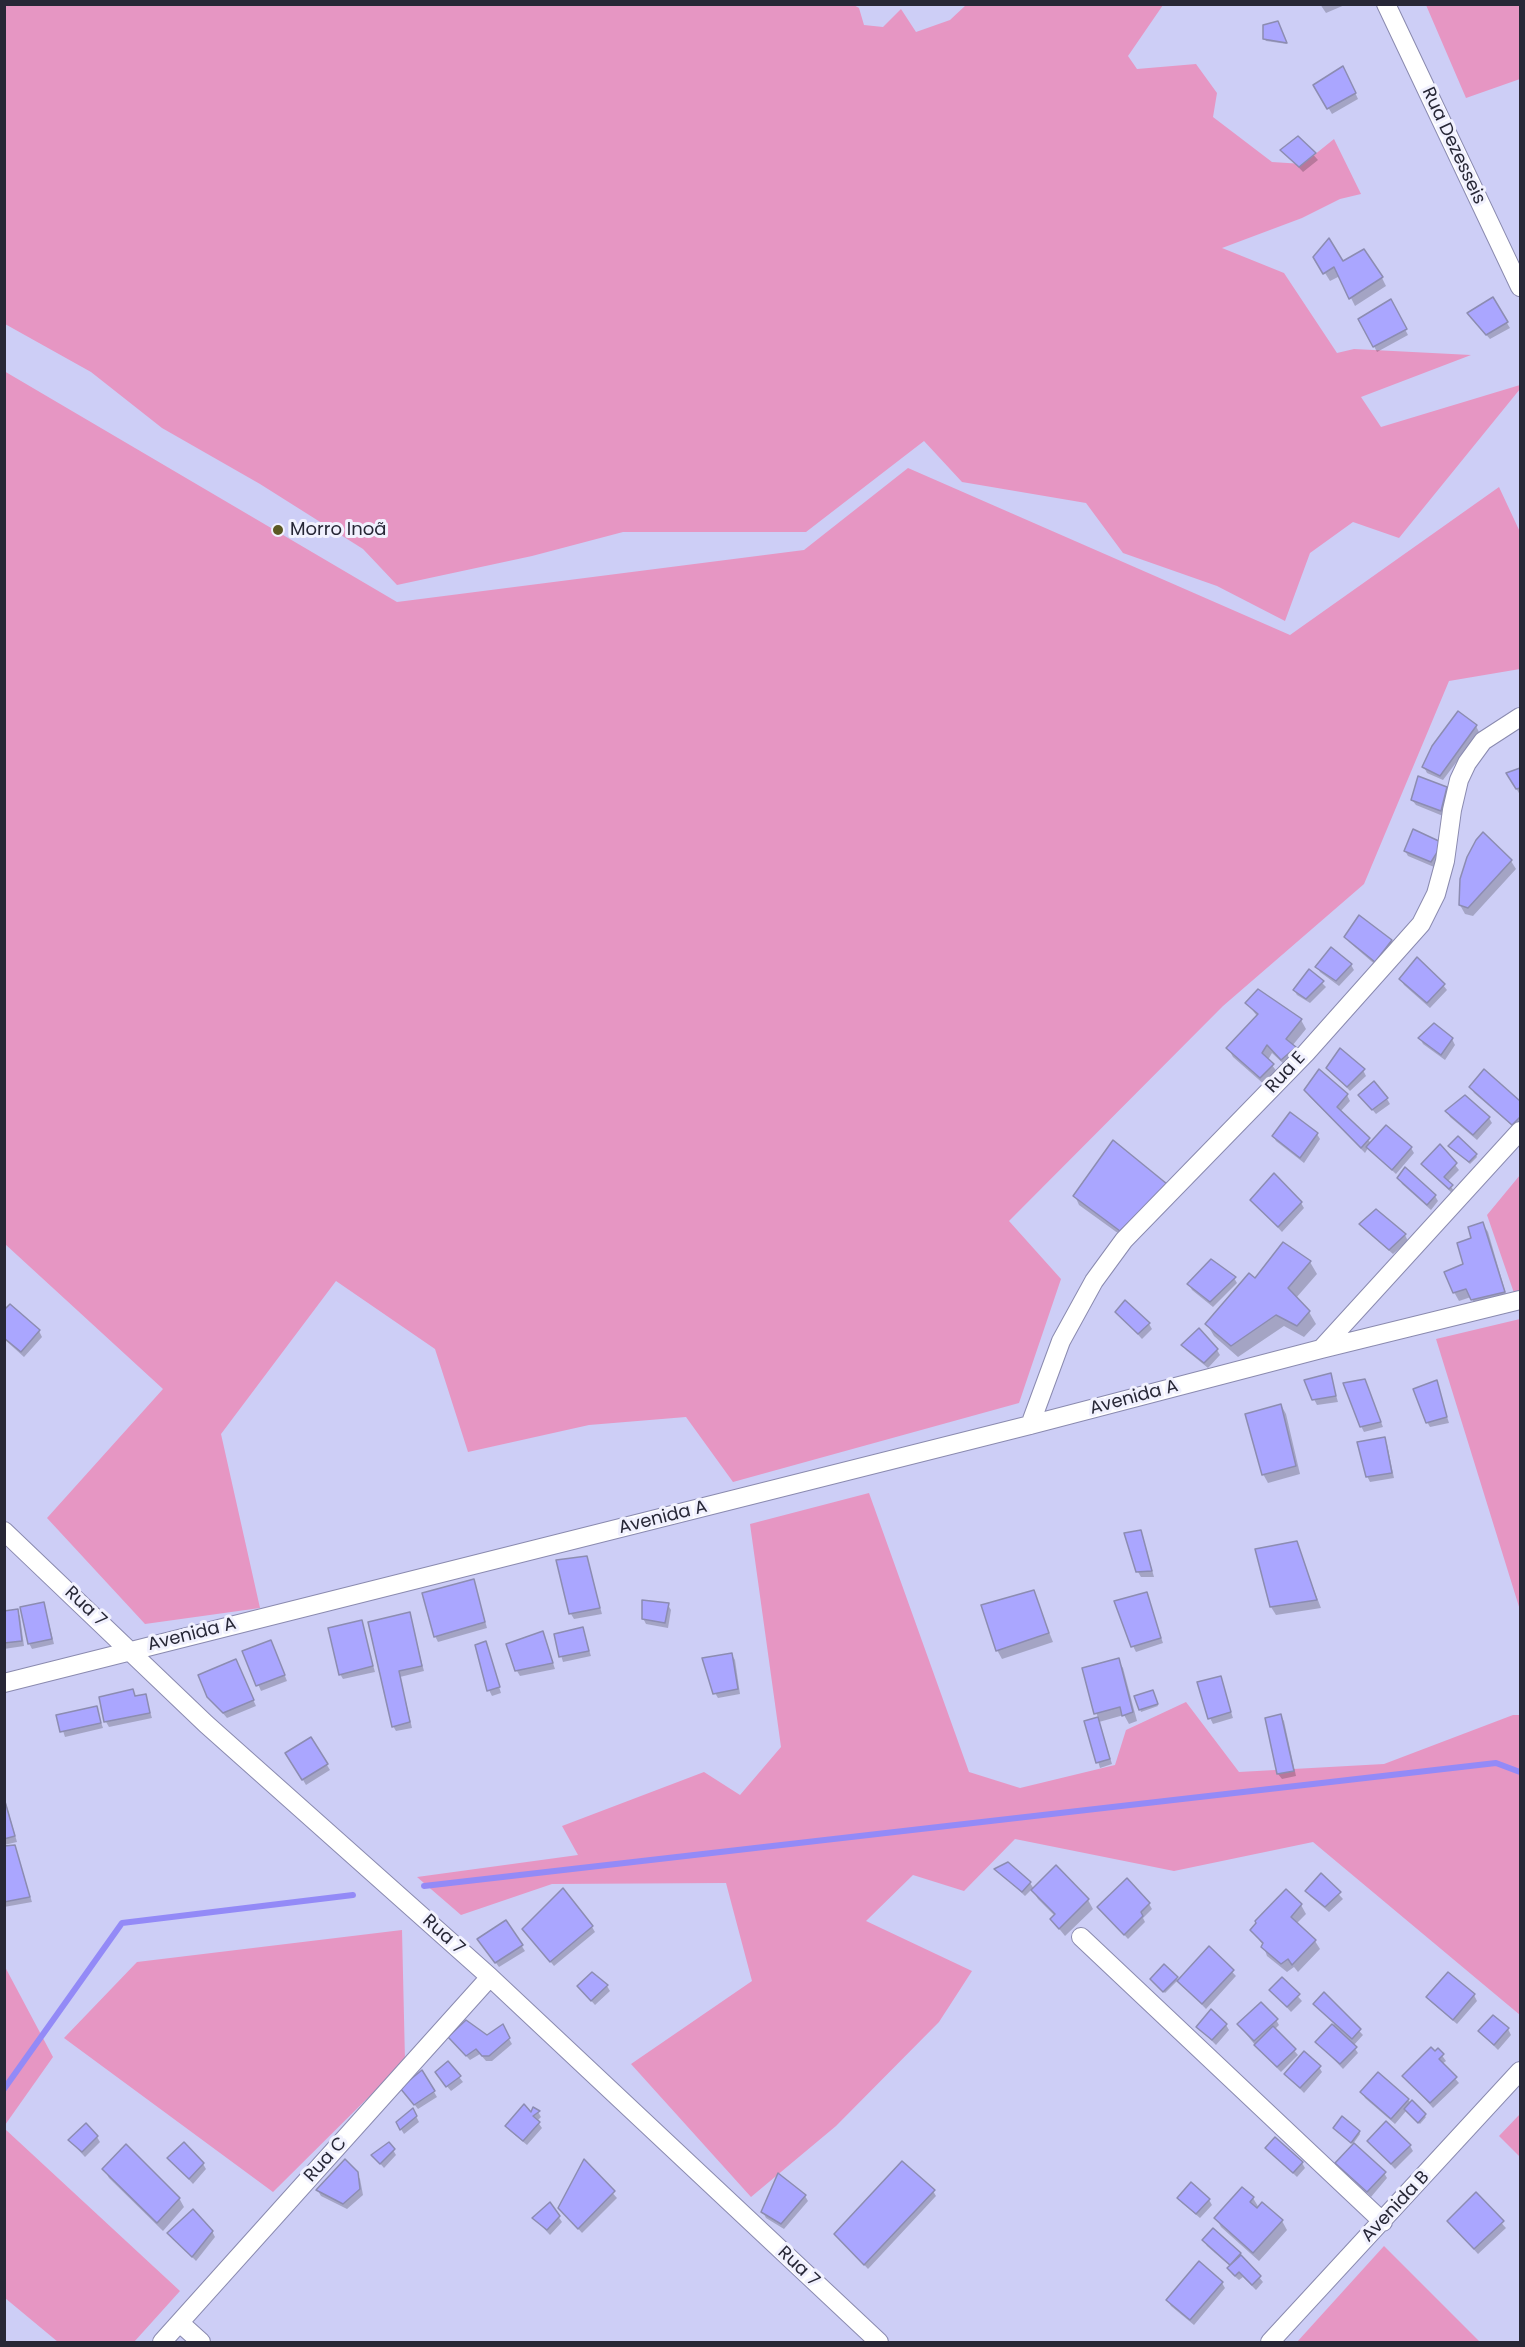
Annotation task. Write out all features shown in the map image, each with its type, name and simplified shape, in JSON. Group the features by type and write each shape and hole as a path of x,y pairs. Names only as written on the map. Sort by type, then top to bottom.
{"street":[{"name":"Rua Dezesseis","path":"1386,4 1521,287"},
{"name":"Rua E","path":"1030,1425 1061,1341 1094,1281 1124,1240 1305,1053 1421,924 1436,894 1445,861 1459,780 1467,763 1483,741 1521,717"},
{"path":"1322,1349 1521,1131"},
{"name":"Avenida A","path":"4,1683 1521,1300"},
{"name":"Rua 7","path":"4,1531 206,1724 490,1977 879,2343"},
{"path":"1081,1937 1383,2222"},
{"name":"Rua C","path":"162,2343 490,1977"},
{"name":"Avenida B","path":"1270,2343 1521,2070"},
{"path":"180,2324 201,2343"}],"shaded area":[{"path":"852,4 859,8 864,25 883,27 901,9 916,32 950,20 966,5 1163,5 1128,56 1137,69 1196,64 1217,93 1213,117 1272,162 1303,164 1334,139 1361,194 1340,199 1302,218 1222,248 1284,273 1337,353 1354,349 1471,355 1361,397 1381,427 1520,385 1520,389 1399,538 1353,522 1310,553 1285,621 1217,586 1123,553 1086,503 962,482 924,441 806,532 623,532 532,556 397,585 363,549 260,484 162,428 91,372 5,324 4,5"},
{"path":"1426,5 1520,5 1520,79 1466,98"},
{"path":"4,371 397,602 804,550 908,468 1290,635 1499,487 1520,532 1520,669 1449,681 1364,884 1223,1006 1009,1221 1061,1279 1019,1403 733,1482 686,1417 589,1425 468,1452 435,1349 336,1281 221,1434 260,1608 145,1624 47,1518 163,1389 5,1244"},
{"path":"1520,1175 1520,1291 1514,1293 1487,1215"},
{"path":"1520,1319 1520,1610 1436,1339"},
{"path":"869,1493 969,1772 1020,1788 1115,1765 1126,1730 1186,1702 1239,1772 1384,1764 1513,1715 1520,1715 1520,2015 1313,1842 1174,1871 1015,1839 964,1891 913,1875 866,1921 972,1971 939,2022 836,2126 751,2197 631,2064 752,1981 726,1883 552,1884 461,1915 417,1877 578,1855 562,1826 704,1772 740,1795 781,1747 750,1524"},
{"path":"402,1930 405,2061 273,2192 64,2038 137,1962"},
{"path":"4,1965 53,2057 5,2125 4,2125"},
{"path":"1520,2114 1520,2157 1499,2136"},
{"path":"5,2129 180,2291 134,2342 58,2342 5,2298"},
{"path":"1384,2246 1480,2342 1297,2342"}],"building":[{"path":"1278,21 1287,43 1263,39 1263,25"},
{"path":"1343,66 1356,93 1327,109 1313,85"},
{"path":"1298,136 1316,153 1299,167 1280,150"},
{"path":"1329,238 1343,261 1364,249 1383,277 1349,299 1334,267 1323,274 1313,257"},
{"path":"1493,297 1508,322 1486,335 1467,313"},
{"path":"1391,299 1407,329 1373,347 1358,319"},
{"path":"1458,711 1477,725 1440,776 1422,767 1432,746"},
{"path":"1520,768 1520,788 1516,789 1506,773"},
{"path":"1418,776 1447,787 1441,811 1411,800"},
{"path":"1413,829 1443,843 1431,862 1404,851"},
{"path":"1483,832 1512,860 1468,908 1459,905 1460,879 1467,857"},
{"path":"1359,915 1392,940 1375,962 1344,937"},
{"path":"1331,947 1352,964 1336,981 1315,967"},
{"path":"1417,957 1445,984 1427,1003 1399,979"},
{"path":"1309,969 1324,981 1306,999 1293,990"},
{"path":"1258,989 1302,1019 1286,1039 1296,1047 1281,1060 1267,1045 1262,1053 1274,1064 1260,1078 1226,1048 1258,1014 1245,1003"},
{"path":"1434,1023 1453,1038 1441,1055 1418,1038"},
{"path":"1340,1048 1365,1069 1347,1087 1326,1068"},
{"path":"1319,1069 1348,1094 1337,1107 1370,1138 1361,1148 1304,1090"},
{"path":"1484,1069 1520,1101 1520,1117 1512,1125 1469,1087"},
{"path":"1374,1081 1388,1098 1372,1110 1358,1095"},
{"path":"1465,1095 1490,1117 1473,1135 1445,1111"},
{"path":"1290,1112 1318,1133 1300,1158 1272,1136"},
{"path":"1386,1125 1412,1147 1392,1170 1366,1147"},
{"path":"1458,1136 1477,1154 1469,1162 1448,1146"},
{"path":"1113,1140 1167,1184 1120,1231 1073,1196"},
{"path":"1440,1144 1457,1163 1444,1177 1453,1185 1449,1189 1421,1164"},
{"path":"1405,1167 1436,1195 1427,1205 1397,1178"},
{"path":"1274,1173 1302,1202 1278,1227 1250,1200"},
{"path":"1376,1209 1406,1234 1389,1250 1359,1224"},
{"path":"1483,1222 1505,1292 1471,1300 1466,1289 1453,1293 1444,1272 1463,1264 1457,1243 1471,1238 1468,1227"},
{"path":"1283,1242 1311,1261 1288,1288 1310,1311 1297,1326 1276,1315 1231,1346 1205,1324 1249,1273 1255,1278"},
{"path":"1211,1259 1236,1277 1210,1302 1187,1284"},
{"path":"1125,1300 1150,1323 1138,1334 1115,1312"},
{"path":"10,1304 40,1330 21,1352 4,1338 4,1310"},
{"path":"1199,1328 1218,1349 1204,1363 1181,1345"},
{"path":"1331,1373 1336,1396 1312,1400 1304,1380"},
{"path":"1365,1379 1381,1422 1360,1427 1343,1383"},
{"path":"1437,1380 1447,1417 1426,1423 1413,1389"},
{"path":"1281,1404 1296,1466 1262,1475 1245,1414"},
{"path":"1385,1437 1392,1473 1366,1477 1357,1442"},
{"path":"1141,1530 1152,1571 1136,1572 1124,1533"},
{"path":"1297,1541 1317,1600 1270,1607 1255,1549"},
{"path":"587,1556 600,1608 569,1614 556,1560"},
{"path":"474,1579 485,1622 434,1637 422,1593"},
{"path":"1034,1590 1049,1633 996,1651 981,1605"},
{"path":"1147,1592 1161,1638 1131,1647 1114,1601"},
{"path":"642,1600 669,1603 665,1623 642,1619"},
{"path":"44,1602 52,1639 28,1644 20,1607"},
{"path":"18,1609 22,1641 4,1643 4,1611"},
{"path":"410,1612 422,1666 399,1671 410,1722 392,1727 368,1622"},
{"path":"362,1620 373,1666 339,1675 328,1628"},
{"path":"583,1627 589,1651 559,1657 554,1634"},
{"path":"543,1631 553,1663 515,1671 506,1644"},
{"path":"271,1640 285,1675 256,1686 242,1651"},
{"path":"486,1641 500,1687 487,1691 475,1645"},
{"path":"732,1653 738,1689 713,1694 702,1658"},
{"path":"1119,1658 1133,1712 1122,1716 1120,1707 1094,1714 1082,1668"},
{"path":"236,1659 254,1700 223,1713 207,1697 198,1675"},
{"path":"1221,1676 1231,1712 1208,1719 1197,1682"},
{"path":"133,1689 135,1696 146,1694 150,1713 104,1722 99,1697"},
{"path":"1153,1690 1158,1704 1139,1710 1134,1696"},
{"path":"97,1706 101,1723 60,1732 56,1715"},
{"path":"1281,1714 1294,1771 1277,1774 1265,1718"},
{"path":"1098,1717 1110,1759 1096,1763 1084,1721"},
{"path":"311,1737 328,1764 302,1780 285,1753"},
{"path":"4,1798 15,1836 4,1839"},
{"path":"15,1845 30,1897 4,1902 4,1846"},
{"path":"1008,1862 1031,1882 1022,1892 994,1869"},
{"path":"1056,1865 1089,1899 1059,1929 1050,1919 1055,1914 1031,1890"},
{"path":"1321,1873 1341,1892 1325,1907 1305,1891"},
{"path":"1127,1878 1150,1903 1141,1912 1143,1916 1124,1935 1097,1907"},
{"path":"563,1888 593,1926 550,1962 522,1929"},
{"path":"1286,1889 1302,1904 1291,1917 1316,1940 1292,1965 1288,1959 1281,1964 1261,1947 1263,1943 1250,1930 1256,1923 1255,1921"},
{"path":"506,1920 523,1945 495,1963 477,1939"},
{"path":"1209,1946 1234,1970 1202,2004 1177,1981"},
{"path":"1164,1964 1178,1977 1163,1992 1150,1979"},
{"path":"592,1972 608,1985 591,2001 577,1986"},
{"path":"1448,1972 1475,1994 1453,2020 1426,1997"},
{"path":"1282,1977 1300,1994 1287,2007 1269,1990"},
{"path":"1324,1992 1361,2029 1352,2039 1313,2004"},
{"path":"1261,2002 1278,2019 1254,2041 1237,2024"},
{"path":"1211,2009 1227,2024 1212,2040 1196,2027"},
{"path":"1493,2015 1509,2028 1494,2045 1478,2031"},
{"path":"466,2020 487,2035 503,2024 510,2038 489,2056 482,2056 476,2049 466,2056 448,2037"},
{"path":"1332,2024 1357,2047 1340,2064 1315,2042"},
{"path":"1273,2026 1296,2049 1277,2067 1254,2045"},
{"path":"1431,2047 1435,2051 1438,2048 1444,2054 1439,2059 1457,2077 1430,2103 1402,2076"},
{"path":"1304,2051 1321,2066 1300,2088 1284,2074"},
{"path":"448,2061 461,2076 446,2087 435,2072"},
{"path":"422,2070 435,2091 414,2105 400,2088"},
{"path":"1378,2072 1409,2099 1391,2119 1360,2092"},
{"path":"1412,2100 1426,2114 1418,2123 1404,2109"},
{"path":"524,2104 531,2112 533,2107 540,2111 533,2116 540,2122 523,2141 505,2126"},
{"path":"413,2108 417,2116 400,2130 396,2122"},
{"path":"1342,2116 1360,2131 1351,2143 1333,2128"},
{"path":"1386,2121 1411,2145 1391,2164 1367,2141"},
{"path":"86,2123 98,2136 82,2152 68,2140"},
{"path":"1275,2137 1303,2162 1293,2173 1265,2148"},
{"path":"184,2142 204,2163 189,2179 167,2158"},
{"path":"389,2142 395,2149 380,2164 371,2155"},
{"path":"1354,2143 1386,2172 1367,2192 1335,2163"},
{"path":"126,2144 180,2198 157,2223 102,2169"},
{"path":"345,2159 358,2172 360,2189 343,2204 316,2190"},
{"path":"584,2159 615,2191 578,2229 558,2208"},
{"path":"902,2161 935,2190 864,2265 834,2234"},
{"path":"778,2173 806,2195 781,2224 761,2212"},
{"path":"1191,2182 1210,2199 1196,2214 1177,2198"},
{"path":"1242,2187 1254,2197 1250,2202 1257,2208 1262,2202 1283,2220 1253,2253 1214,2218"},
{"path":"1476,2192 1504,2221 1474,2249 1447,2221"},
{"path":"550,2202 560,2216 547,2230 532,2218"},
{"path":"193,2209 213,2231 192,2257 167,2233"},
{"path":"1213,2228 1241,2253 1230,2265 1202,2240"},
{"path":"1241,2255 1261,2276 1252,2285 1239,2272 1235,2276 1227,2268"},
{"path":"1199,2261 1223,2282 1190,2320 1166,2300"}],"waterway":[{"path":"424,1886 1496,1763 1520,1772"},
{"path":"4,2089 122,1923 353,1895"}],"place":[{"name":"Morro Inoã","path":"278,530"}]}
